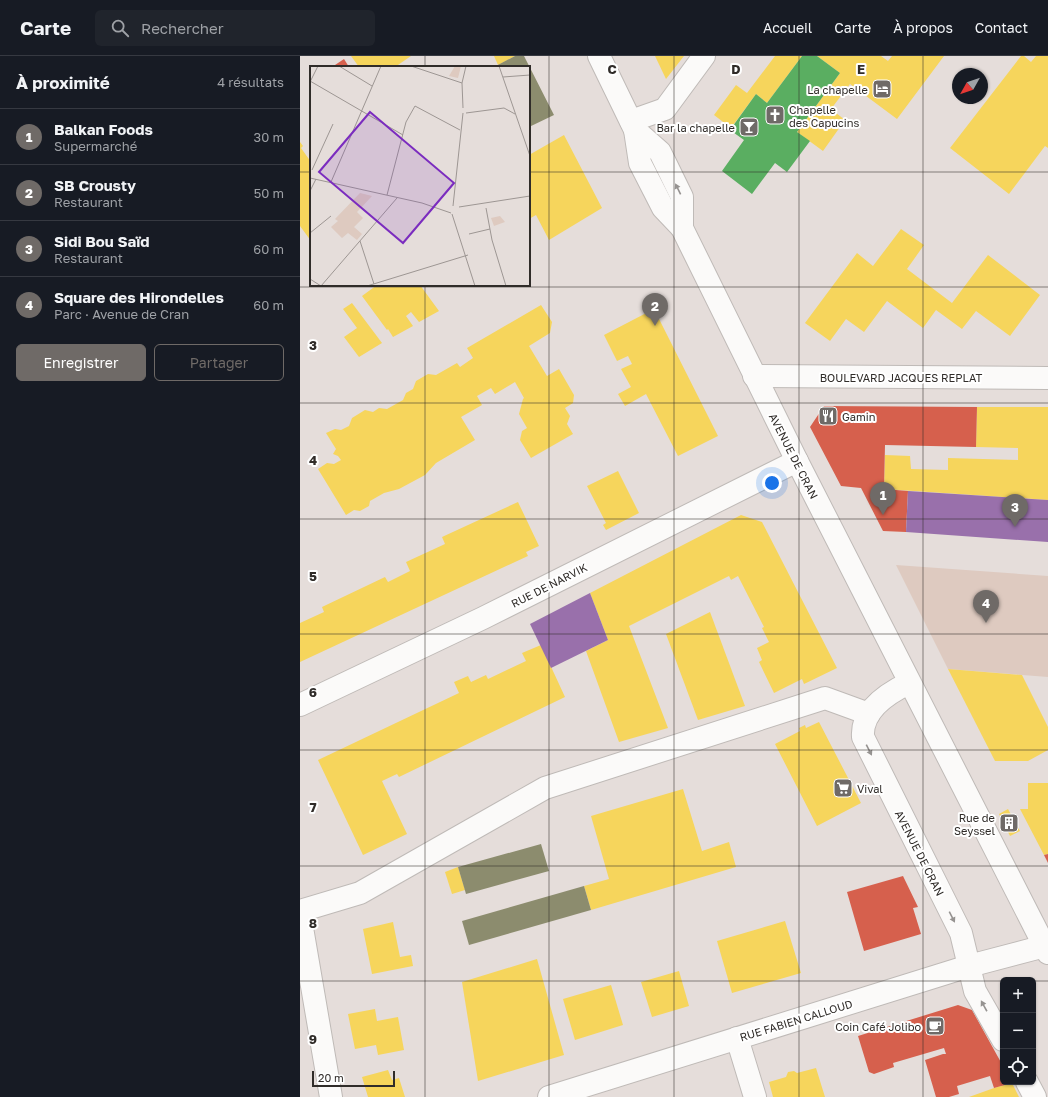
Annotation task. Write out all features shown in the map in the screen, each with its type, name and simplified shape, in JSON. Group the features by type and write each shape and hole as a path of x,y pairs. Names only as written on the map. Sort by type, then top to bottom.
{"street":[{"name":"AVENUE DE CRAN","path":"599,56 633,125 660,152 682,197 682,228 754,376 1046,950"},
{"path":"633,125 665,109 704,56"},
{"name":"BOULEVARD JACQUES REPLAT","path":"754,376 1048,378"},
{"name":"RUE DE NARVIK","path":"300,705 483,618 797,461"},
{"name":"AVENUE DE CRAN","path":"909,682 895,689 883,698 869,714 864,723 862,731 863,737 961,933 975,991 1000,1035"},
{"path":"300,910 360,893 545,788 825,698 869,714"},
{"path":"300,916 331,1097"},
{"name":"RUE FABIEN CALLOUD","path":"549,1097 969,966 1046,950"},
{"path":"737,1038 756,1097"},
{"path":"1028,1085 1035,1097"}],"shaded area":[{"path":"896,565 1048,576 1048,677 948,669"}],"building: Logements":[{"path":"351,56 411,56 396,66 358,66"},
{"path":"494,56 515,56 498,65"},
{"path":"655,56 684,56 666,79"},
{"path":"775,56 802,56 767,103 756,94 731,128 714,115 736,85 747,93"},
{"path":"817,56 881,56 888,61 892,56 944,56 897,119 850,84 831,109 845,120 823,151 797,132 840,73"},
{"path":"1021,56 1024,56 1031,62 1036,56 1048,56 1048,148 1045,146 1009,194 950,148 984,104 988,104 988,99"},
{"path":"564,135 602,208 549,240 536,215 530,218 530,154"},
{"path":"300,142 303,146 301,148 310,161 310,240 300,226"},
{"path":"901,229 924,245 907,269 952,303 988,255 1040,295 1010,336 976,311 962,329 936,310 923,328 887,301 864,332 846,319 830,341 805,323 857,253 873,266"},
{"path":"376,286 421,286 439,311 419,322 411,312 406,316 413,326 393,337 362,296"},
{"path":"352,303 382,343 359,357 344,337 357,328 343,309"},
{"path":"541,305 552,322 550,333 529,346 547,376 559,369 574,395 573,403 565,408 570,416 567,424 573,434 531,458 520,440 522,431 527,428 519,414 524,398 515,382 495,394 491,388 477,396 482,405 461,417 475,440 436,463 425,475 399,489 384,493 370,501 369,506 360,511 354,510 346,515 318,469 327,463 334,464 341,460 338,456 333,454 336,449 326,433 335,429 341,430 349,426 352,418 365,410 373,412 379,408 387,409 403,400 406,393 413,389 416,381 428,374 436,375 457,363 460,367 473,358 467,348"},
{"path":"654,309 718,436 678,456 646,394 625,406 618,394 631,387 621,369 632,364 628,356 617,361 604,335"},
{"path":"977,407 1048,407 1048,500 884,489 885,455 910,456 911,469 948,470 948,458 1018,460 1018,448 976,447"},
{"path":"618,471 639,513 606,530 603,525 606,523 587,486"},
{"path":"518,502 539,546 526,552 528,556 300,662 300,623 324,612 322,607 385,577 388,582 410,571 406,562 445,544 442,537"},
{"path":"741,515 762,522 837,668 804,684 802,679 774,693 759,662 762,660 757,648 769,642 762,628 764,627 738,576 731,580 729,576 629,626 668,728 619,742 586,651 608,640 590,593"},
{"path":"710,612 745,706 698,720 666,634"},
{"path":"541,645 565,697 399,777 397,774 382,781 407,834 363,855 318,760 459,693 454,682 468,676 471,682 486,675 488,679 526,661 522,653"},
{"path":"948,669 1022,675 1048,727 1048,750 1028,761 995,761"},
{"path":"819,722 861,803 817,826 775,744 800,731 799,728 805,725 806,728"},
{"path":"1028,783 1048,783 1048,854 1044,855 1020,809 1028,809"},
{"path":"683,789 702,851 729,842 736,867 591,910 584,886 609,879 591,816"},
{"name":"Rue de Seyssel","path":"1008,809 1020,831 1010,836 999,814"},
{"path":"458,867 465,890 452,894 445,872"},
{"path":"785,921 801,973 732,993 717,941"},
{"path":"393,922 400,957 411,955 413,966 372,974 363,929"},
{"path":"537,959 564,1055 478,1081 462,982"},
{"path":"679,971 689,1006 652,1017 641,982"},
{"path":"611,985 623,1025 575,1040 563,999"},
{"path":"375,1009 377,1021 398,1017 404,1050 378,1055 376,1045 355,1049 348,1014"},
{"path":"816,1068 825,1097 773,1097 769,1082 786,1077 788,1072 794,1071 797,1073"},
{"path":"388,1070 392,1080 399,1078 405,1097 368,1097 362,1077"},
{"path":"1005,1085 1013,1085 1019,1097 969,1097"}],"building: Commerces":[{"path":"344,59 348,66 334,66"},
{"path":"824,406 977,407 976,447 885,445 884,489 908,491 906,532 883,531 861,488 841,486 810,427"},
{"path":"1048,854 1048,863 1044,855"},
{"path":"903,876 918,907 913,908 921,934 864,951 847,892"},
{"path":"958,1005 972,1010 1000,1061 1000,1085 1005,1085 994,1088 990,1076 957,1086 959,1094 949,1097 936,1097 925,1060 946,1054 944,1048 893,1063 894,1067 874,1074 869,1072 858,1036"}],"building: Bureaux":[{"path":"908,491 1048,500 1048,542 906,532"},
{"path":"590,593 608,640 551,668 530,624"}],"building: Public":[{"name":"Chapelle des Capucins","path":"802,56 817,56 840,73 797,132 810,141 787,172 775,163 752,194 722,171 744,140 730,130 756,94 767,103"}],"building: Industrie":[{"path":"515,56 524,56 529,66 496,66"},
{"path":"530,68 554,115 530,127"},
{"path":"541,844 549,871 466,894 458,867"},
{"path":"584,886 591,910 469,945 462,921"}],"place":[{"name":"La chapelle","path":"882,89"},
{"name":"Chapelle des Capucins","path":"775,115"},
{"name":"Bar la chapelle","path":"749,127"},
{"name":"SB Crousty","path":"655,326"},
{"name":"Gamin","path":"828,416"},
{"name":"Balkan Foods","path":"883,515"},
{"name":"Sidi Bou Saïd","path":"1015,527"},
{"name":"Square des Hirondelles","path":"986,623"},
{"name":"Vival","path":"843,788"},
{"name":"Rue de Seyssel","path":"1009,823"},
{"name":"Coin Café Jolibo","path":"935,1026"}]}
